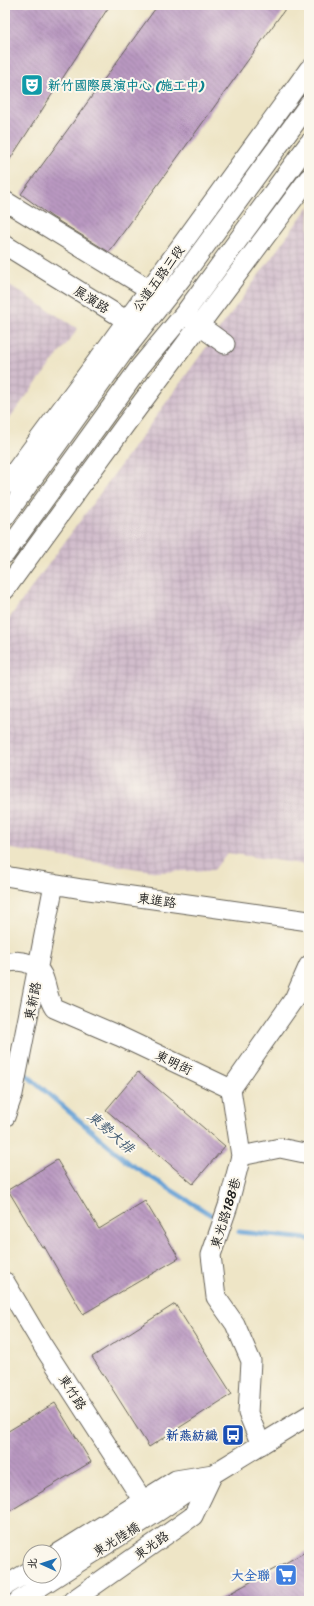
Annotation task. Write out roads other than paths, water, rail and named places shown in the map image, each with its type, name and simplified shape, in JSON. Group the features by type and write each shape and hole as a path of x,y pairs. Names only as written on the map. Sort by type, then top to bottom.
{"street":[{"name":"公道五路三段","path":"5,516 122,354 150,289 309,70"},
{"name":"公道五路三段","path":"5,485 134,326 165,300 309,104"},
{"path":"5,554 140,367 184,314 309,143"},
{"path":"5,590 309,178"},
{"path":"5,201 150,289 225,344"},
{"name":"展演路","path":"5,245 179,354"},
{"name":"東進路","path":"5,876 309,921"},
{"name":"東新路","path":"5,1116 13,1094 24,1042 54,884"},
{"path":"5,963 17,960 26,962 38,968"},
{"path":"231,1089 294,999 309,965"},
{"name":"東明街","path":"38,968 45,981 50,1003 54,1008 119,1036 231,1089"},
{"name":"東光路188巷","path":"231,1089 242,1156 228,1206 211,1255 216,1297 235,1324 251,1361 248,1413 261,1445"},
{"path":"242,1156 280,1148 309,1154"},
{"name":"東竹路","path":"5,1282 43,1346 143,1501"},
{"path":"62,1551 176,1480 213,1474 309,1415"},
{"name":"東光陸橋","path":"18,1601 162,1509 213,1474"},
{"name":"東光路","path":"72,1601 193,1516 213,1474"},
{"path":"5,1586 22,1576"}],"waterway":[{"name":"東勢大排","path":"5,1056 15,1065"},
{"name":"東勢大排","path":"23,1072 130,1164 211,1215"},
{"name":"東勢大排","path":"239,1232 309,1239"}],"place":[{"name":"新竹國際展演中心 (施工中)","path":"32,85"},
{"name":"新燕紡織","path":"233,1435"},
{"name":"大全聯","path":"286,1575"}]}
